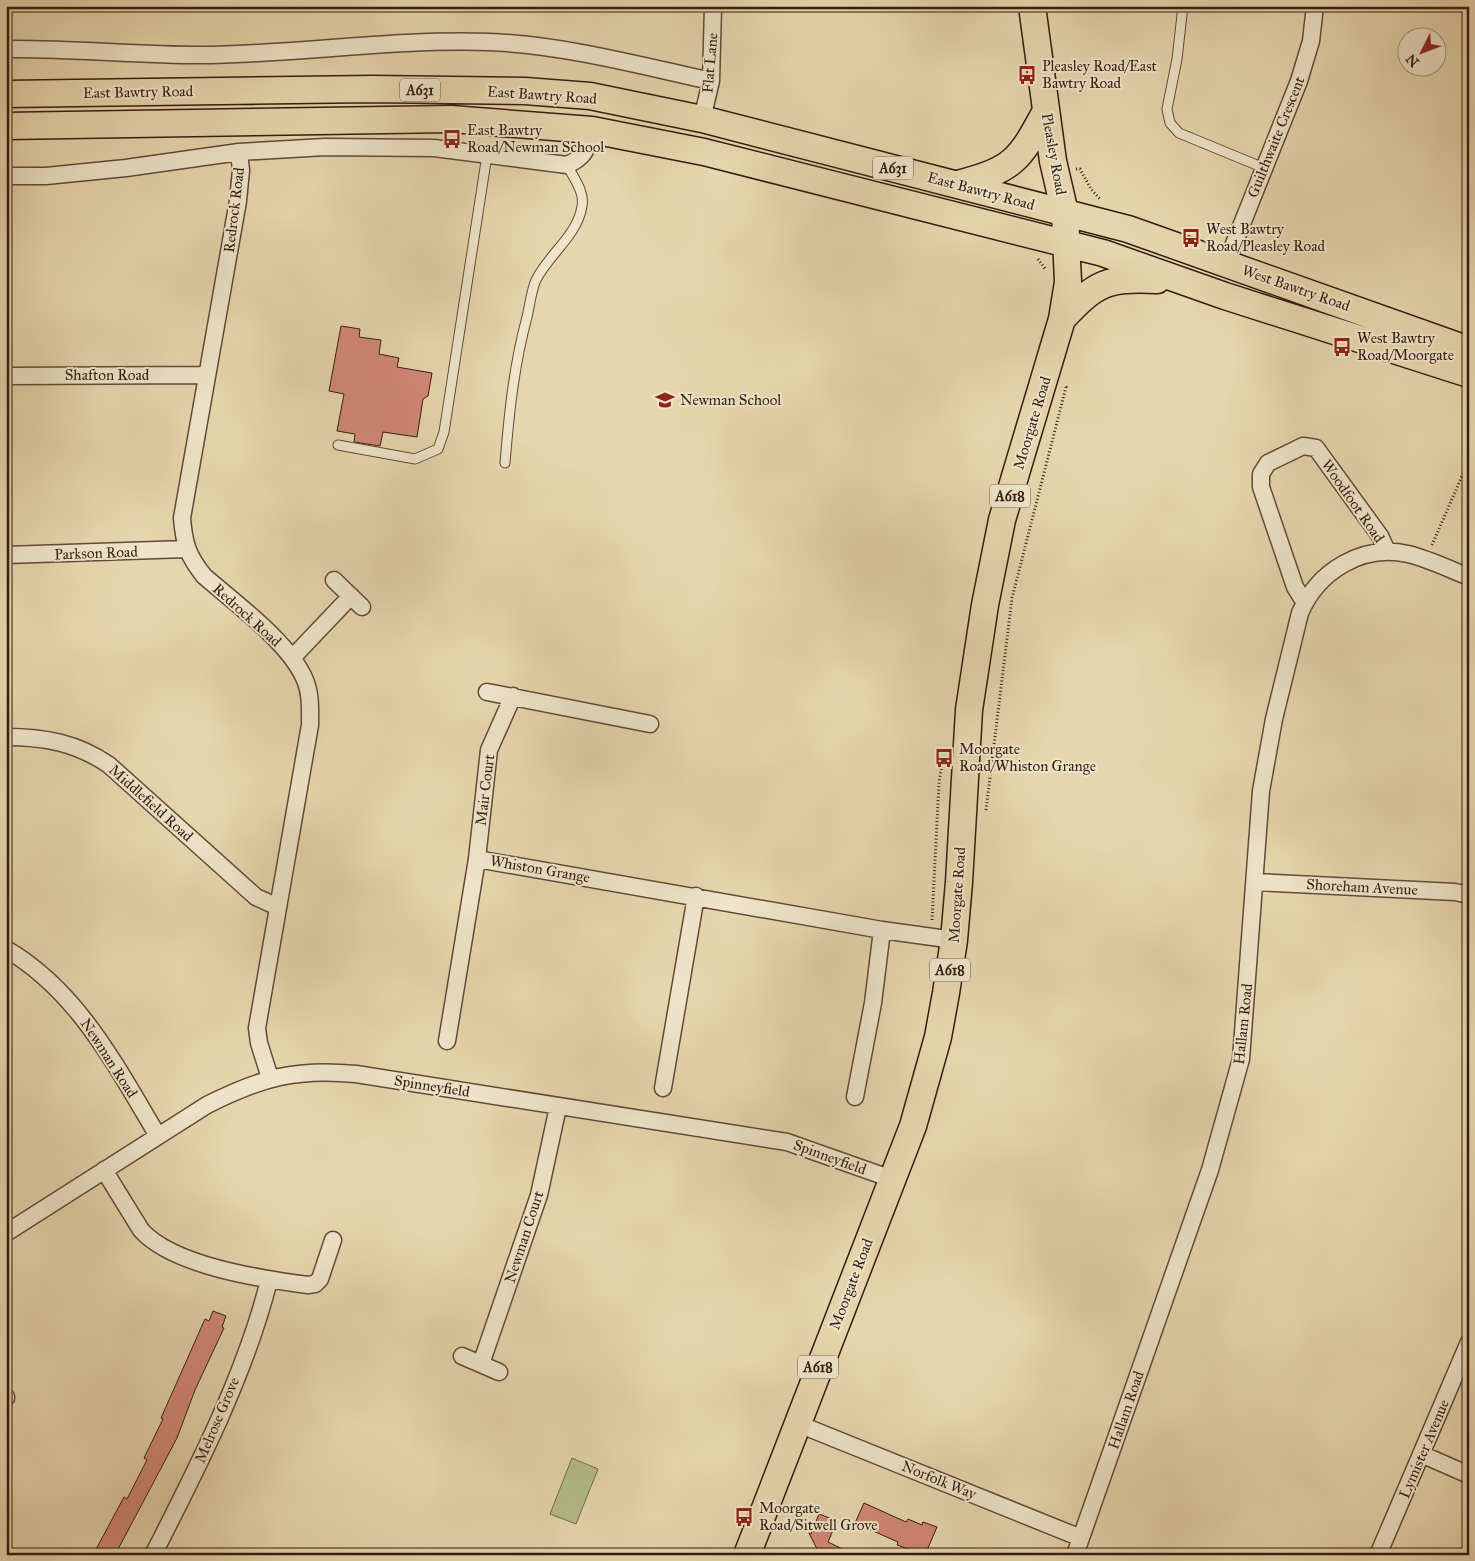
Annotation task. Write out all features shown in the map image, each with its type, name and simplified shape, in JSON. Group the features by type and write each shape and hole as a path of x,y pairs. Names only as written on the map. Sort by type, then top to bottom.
{"main road":[{"name":"Pleasley Road","path":"1032,6 1054,166 1064,213"},
{"name":"East Bawtry Road","path":"6,94 373,89 524,91 590,96 702,119 1064,213"},
{"path":"958,184 995,173 1020,156 1046,111"},
{"name":"East Bawtry Road","path":"6,126 451,119 592,130 704,152 1066,243"},
{"name":"A618","path":"1064,213 1066,243"},
{"name":"West Bawtry Road","path":"1064,213 1128,228 1469,350"},
{"name":"West Bawtry Road","path":"1066,243 1103,253 1180,281 1469,374"},
{"name":"Moorgate Road","path":"747,1555 796,1423 913,1126 938,1037 954,940 965,754 985,605 1002,520 1062,319 1069,272 1066,243"},
{"path":"1062,319 1090,291 1102,284 1132,279 1180,281"}],"street":[{"name":"Flat Lane","path":"702,119 712,81 713,6"},
{"name":"Guilthwaite Crescent","path":"1226,264 1300,81 1311,41 1315,6"},
{"path":"6,49 64,48 209,55 420,42 492,43 577,52 712,81"},
{"name":"East Bawtry Road","path":"567,164 580,159 586,150 592,130"},
{"path":"6,176 46,176 126,168 239,152 325,147 434,148 567,164"},
{"name":"Redrock Road","path":"239,152 241,170 238,201 182,518 186,549 204,576 293,657 305,680 310,703 310,725 257,1028 259,1043 270,1078"},
{"name":"Shafton Road","path":"6,376 207,375"},
{"name":"Woodfoot Road","path":"1304,603 1295,587 1261,487 1261,474 1268,463 1304,446 1316,448 1380,536 1387,551 1426,559 1469,577"},
{"name":"Parkson Road","path":"6,555 186,549"},
{"name":"Hallam Road","path":"1075,1555 1210,1170 1242,1059 1261,791 1274,720 1304,603 1321,580 1354,557 1387,551"},
{"path":"293,657 356,602 334,580"},
{"path":"487,692 650,724"},
{"name":"Mair Court","path":"477,859 489,750 513,696"},
{"name":"Middlefield Road","path":"6,737 35,737 60,742 91,752 110,766 256,897 278,907"},
{"name":"Whiston Grange","path":"446,1041 477,859 882,930 954,940"},
{"name":"Shoreham Avenue","path":"1255,882 1455,892 1469,895"},
{"path":"663,1088 696,896"},
{"path":"855,1097 873,1003 882,930"},
{"name":"Newman Road","path":"6,949 30,963 64,995 98,1036 158,1136"},
{"name":"Spinneyfield","path":"6,1233 215,1100 270,1078 310,1071 340,1072 787,1142 892,1179"},
{"name":"Newman Court","path":"482,1364 539,1195 558,1107"},
{"path":"104,1170 141,1230 149,1238 191,1259 269,1280 308,1286 315,1284 320,1279 333,1240"},
{"name":"Melrose Grove","path":"154,1555 194,1474 253,1337 269,1280"},
{"name":"Lymister Avenue","path":"1378,1555 1469,1342"},
{"path":"462,1356 499,1372"},
{"name":"Norfolk Way","path":"796,1423 1081,1538"},
{"path":"1422,1454 1469,1475"}],"lane":[{"path":"1183,6 1177,59 1167,109 1170,123 1179,133 1264,168"},
{"path":"338,445 415,459 438,450 444,432 487,155"},
{"path":"505,463 510,400 520,341 535,282 576,223 583,205 580,189 567,164"}],"path":[{"path":"1426,559 1469,460"}],"green space":[{"path":"572,1458 598,1469 576,1524 550,1514"}],"building":[{"path":"341,326 360,329 359,337 381,340 379,354 399,358 397,367 432,373 428,396 423,399 417,437 383,432 380,446 354,442 355,434 337,431 344,394 329,391"},
{"path":"213,1311 226,1316 222,1327 224,1328 195,1390 177,1438 115,1555 93,1555 124,1497 127,1499 147,1460 144,1458 163,1419 161,1418 205,1319 209,1321"},
{"path":"864,1503 906,1522 908,1519 922,1525 923,1522 937,1527 925,1555 897,1545 898,1542 855,1523"},
{"path":"819,1514 837,1521 828,1542 855,1555 820,1555 809,1533 811,1534"}],"place":[{"name":"Pleasley Road/East Bawtry Road","path":"1027,75"},
{"name":"East Bawtry Road/Newman School","path":"452,139"},
{"name":"West Bawtry Road/Pleasley Road","path":"1191,238"},
{"name":"West Bawtry Road/Moorgate","path":"1342,347"},
{"name":"Newman School","path":"665,400"},
{"name":"Moorgate Road/Whiston Grange","path":"944,758"},
{"name":"Moorgate Road/Sitwell Grove","path":"744,1517"}]}
